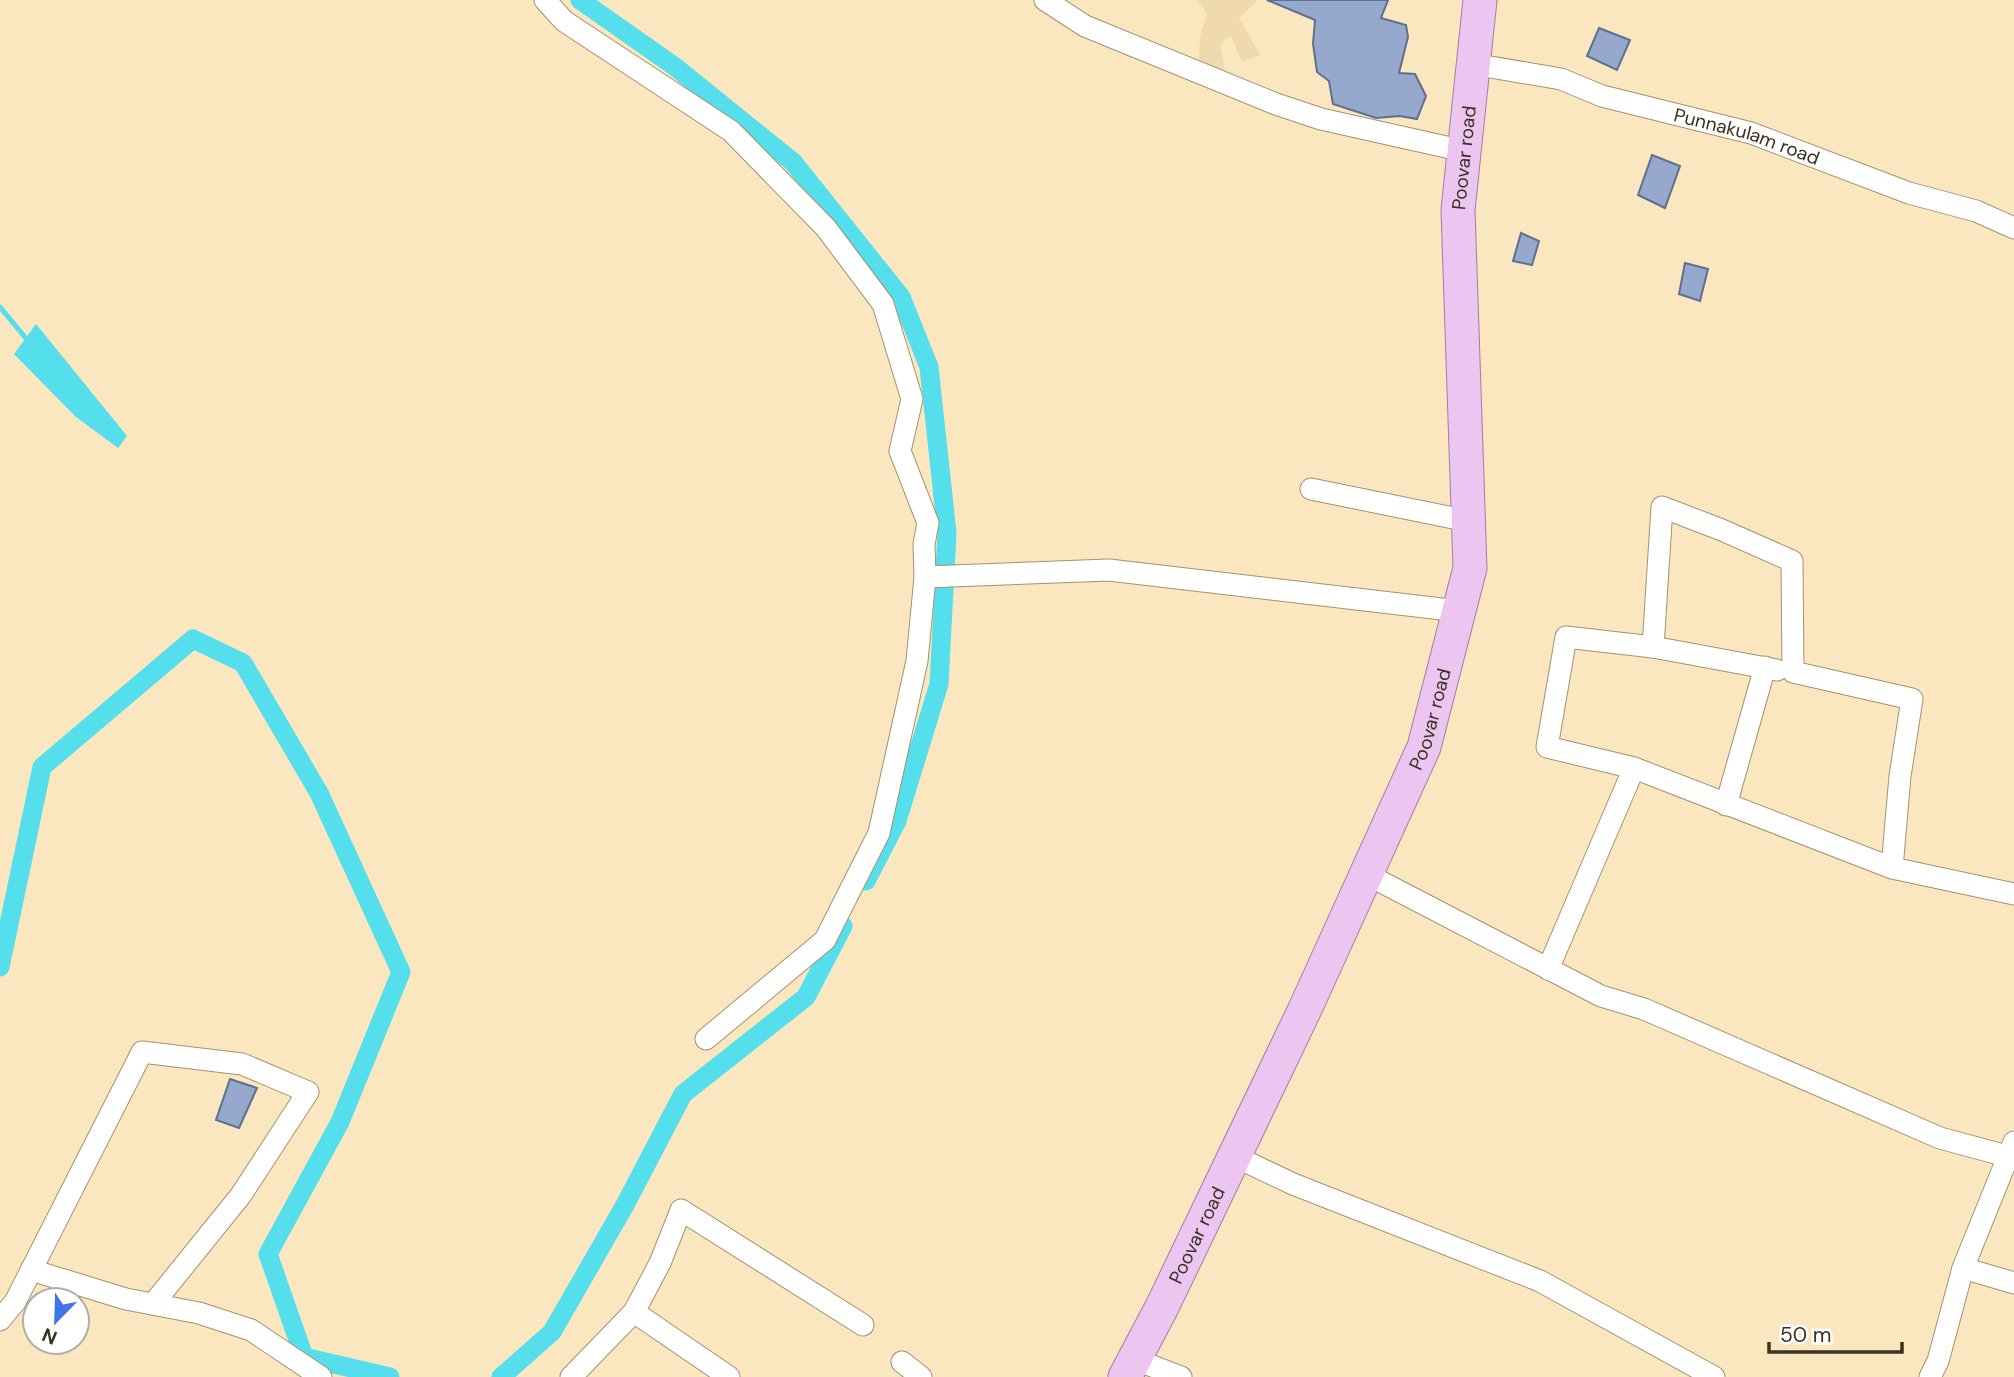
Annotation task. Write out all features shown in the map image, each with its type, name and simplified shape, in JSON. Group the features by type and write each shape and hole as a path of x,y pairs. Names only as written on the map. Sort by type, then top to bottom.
{"main road":[{"name":"Poovar road","path":"1129,1368 1234,1156 1424,747 1459,611 1470,568 1458,210 1480,0"}],"street":[{"path":"545,0 564,21 731,131 826,228 883,304 912,399 900,451 928,523 924,544 928,577 917,661 879,832 825,940 706,1039"},
{"path":"1045,0 1086,26 1276,104 1321,119 1464,151"},
{"name":"Punnakulam road","path":"1473,64 1561,79 1602,96 1751,133 1909,194 1976,211 2014,228"},
{"path":"1311,489 1468,521"},
{"path":"1653,648 1662,508 1722,530 1792,561 1793,672"},
{"path":"928,577 1109,570 1459,611"},
{"path":"1892,868 1900,776 1912,699 1793,672 1653,648 1566,637 1547,747 1634,768 1892,868 2014,894"},
{"path":"1726,805 1765,667"},
{"path":"1548,969 1634,768"},
{"path":"1366,874 1601,996 1644,1009 1940,1138 2012,1152 1963,1268 1938,1361 1930,1377"},
{"path":"0,1320 15,1302 142,1052 242,1064 307,1092 240,1195 153,1304"},
{"path":"1234,1156 1293,1184 1540,1281 1714,1377"},
{"path":"571,1377 634,1312 660,1263 681,1210 863,1325"},
{"path":"1963,1268 2014,1283"},
{"path":"31,1270 153,1304 199,1313 251,1330 321,1377"},
{"path":"634,1312 729,1377"},
{"path":"902,1362 921,1377"},
{"path":"1129,1368 1181,1377"}],"shaded area":[{"path":"1197,0 1258,0 1239,18 1260,55 1242,62 1231,36 1220,45 1225,71 1199,63 1200,37 1207,13"}],"water":[{"path":"36,324 127,436 118,448 76,417 14,354"}],"building":[{"path":"1267,0 1388,0 1381,18 1406,25 1408,37 1399,73 1415,74 1426,96 1417,119 1400,116 1376,118 1333,104 1329,81 1317,72 1313,44 1315,20"},
{"path":"1599,28 1630,40 1617,70 1587,56"},
{"path":"1652,155 1680,166 1665,208 1638,195"},
{"path":"1521,233 1539,241 1532,265 1513,261"},
{"path":"1685,263 1708,269 1700,301 1679,294"},
{"path":"230,1079 257,1088 239,1128 216,1120"}],"waterway":[{"path":"580,0 674,66 793,162 901,297 929,367 947,533 939,684 897,821 866,881"},
{"path":"0,307 29,342"},
{"path":"0,967 42,767 193,639 243,663 319,793 401,972 340,1122 268,1254 304,1357 390,1377"},
{"path":"501,1377 552,1332 625,1205 683,1094 806,997 843,926"}]}
